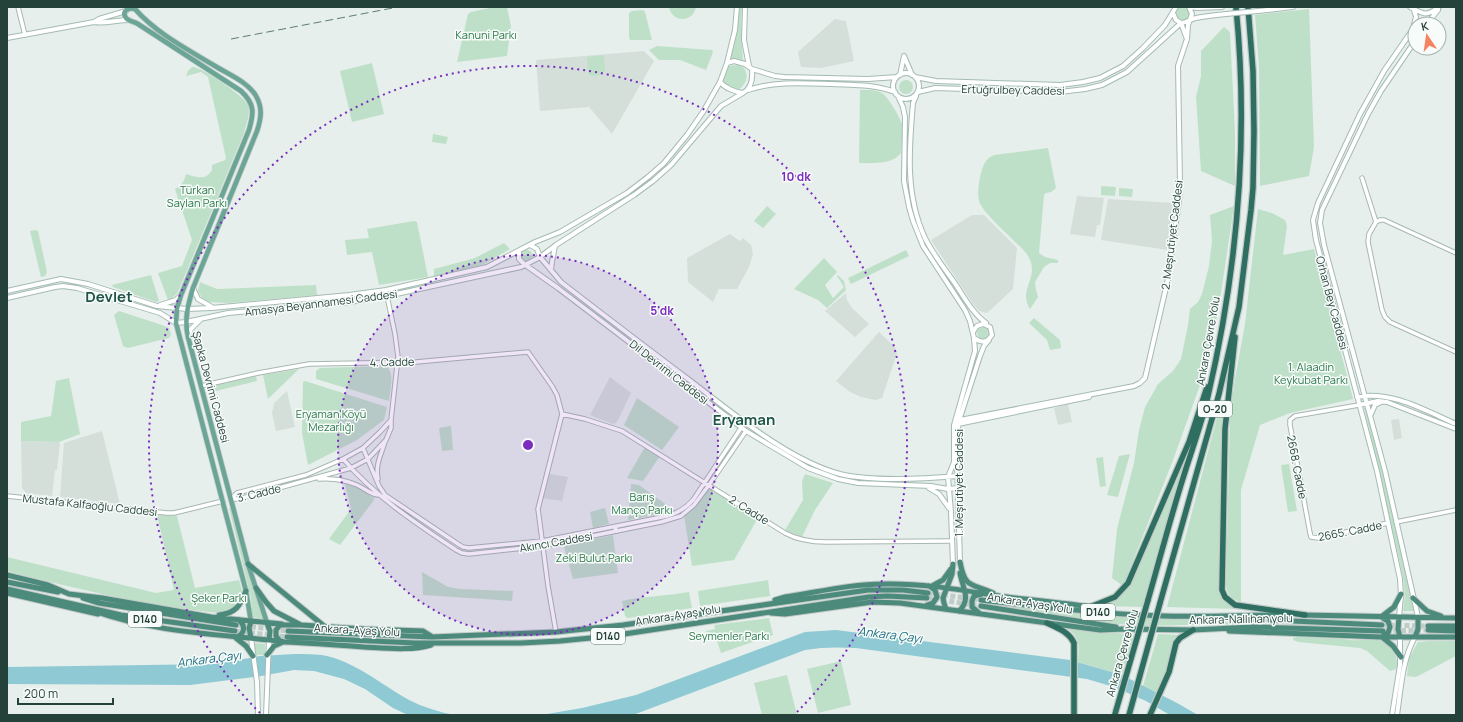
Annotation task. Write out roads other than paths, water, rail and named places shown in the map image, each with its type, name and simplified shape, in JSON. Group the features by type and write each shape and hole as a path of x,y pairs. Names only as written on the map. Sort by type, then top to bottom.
{"highway":[{"name":"Ankara Çevre Yolu","path":"1115,715 1208,397 1223,320 1231,269 1240,186 1241,76 1236,7"},
{"name":"Ankara Çevre Yolu","path":"1129,715 1219,394 1238,307 1253,188 1253,71 1248,7"},
{"path":"1238,307 1225,429 1222,590 1228,600 1235,605 1305,615"},
{"path":"1090,606 1115,597 1128,583 1189,442 1206,391 1223,320"},
{"path":"960,562 962,574 967,582 999,596"},
{"path":"960,562 960,574 966,602 960,611"},
{"path":"248,564 324,626"},
{"path":"930,586 943,580 953,564"},
{"path":"946,609 943,598 952,574 953,564"},
{"path":"7,575 48,585 69,594 102,598 211,617 250,622 423,631 432,637"},
{"name":"D140","path":"7,582 69,594 99,603 236,625"},
{"path":"761,605 785,597 862,585 885,584 930,586 964,590 999,596 1090,606 1128,614"},
{"path":"924,606 933,603 937,597 935,590 930,586"},
{"path":"256,588 274,611 301,625"},
{"name":"D140","path":"7,589 121,615 235,634"},
{"name":"Ankara-Ayaş Yolu","path":"235,634 268,640 286,639 392,648 425,647 437,643 521,643 564,641 611,636 869,597 927,595 887,590 868,590 622,625 556,632 432,637 288,630"},
{"path":"211,617 232,612 242,602 246,591"},
{"path":"7,593 146,624 240,635 243,630 243,624 239,620"},
{"path":"982,614 973,609 972,601 974,596 984,593"},
{"path":"1380,617 1394,607 1401,594"},
{"path":"1413,598 1426,611 1445,618"},
{"path":"762,612 786,614 872,602 924,606 1100,630 1124,629"},
{"path":"72,603 106,615"},
{"name":"Ankara-Ayaş Yolu","path":"1124,629 981,603 1128,614 1216,617"},
{"path":"1216,617 1305,615 1456,618"},
{"name":"Ankara-Nallıhan yolu","path":"1124,629 1193,630 1252,627 1382,628 1216,617"},
{"path":"1380,617 1388,621 1390,627 1388,633 1381,637"},
{"path":"1399,617 1398,629 1400,637"},
{"path":"1415,637 1418,629 1418,617"},
{"path":"250,622 249,628 251,638"},
{"path":"267,623 270,631 268,640"},
{"path":"1047,623 1059,628 1069,636 1074,643 1074,715"},
{"path":"282,624 277,628 276,634 279,640 286,639"},
{"path":"1456,626 1428,628 1456,631"},
{"path":"1210,629 1381,637 1456,637"},
{"path":"1150,715 1162,689 1176,643 1180,638 1193,630"},
{"path":"235,634 253,656"},
{"path":"1381,637 1391,643 1401,656"},
{"path":"268,655 274,646 286,639"}],"main road":[{"path":"737,7 735,30 727,63 720,82 703,112 687,135 664,162 648,177 626,193 560,232 530,245 519,252 519,259 521,261 527,265 540,258 556,245 630,198 653,181 671,164 721,106 748,90 765,85 785,83 873,86 895,92"},
{"path":"745,7 744,40 752,76 748,90"},
{"path":"1174,7 1174,18 1181,23 1187,38"},
{"path":"1189,7 1222,7"},
{"path":"1189,7 1192,14 1190,19"},
{"name":"Ertuğrulbey Caddesi","path":"917,94 935,88 1060,92 1102,85 1127,72 1181,23 1190,19 1293,7"},
{"path":"1412,8 1424,14 1430,13 1439,7"},
{"path":"1433,16 1439,7"},
{"path":"7,38 94,22 127,9 133,8 137,10 136,18 131,20 118,20 100,23 94,22"},
{"name":"Orhan Bey Caddesi","path":"1399,617 1401,594 1400,579 1377,472 1316,240 1313,220 1318,203 1360,114 1384,71 1413,29 1416,17 1412,8"},
{"path":"127,9 125,17 131,20"},
{"name":"Şapka Devrimi Caddesi","path":"137,10 153,26 194,53 246,84 256,96 261,108 262,115 257,132 193,288 187,309 186,322 188,337 248,564 267,623"},
{"name":"Ertuğrulbey Caddesi","path":"914,76 936,81 1060,85 1100,78 1123,66 1165,25 1173,12"},
{"name":"2. Meşrutiyet Caddesi","path":"959,422 1137,385 1145,378 1168,279 1180,192 1178,66 1187,38 1190,19"},
{"name":"Şapka Devrimi Caddesi","path":"131,20 247,97 252,106 252,118 249,130 176,308 176,323 246,591 250,622"},
{"name":"Orhan Bey Caddesi","path":"1407,52 1393,71 1368,114 1321,216 1321,227 1324,244 1371,414 1418,617"},
{"path":"190,59 194,53"},
{"path":"904,56 914,76 919,84 912,112 909,167 911,192 918,220 925,238 932,250 976,313 990,327 992,335 987,341 980,342 974,338 970,321 965,310 923,246 909,207 904,181 905,117 903,107 895,92 894,85 899,76 904,56"},
{"path":"727,63 734,61 745,64 750,68 775,76 784,77 868,79 906,74 914,76"},
{"path":"720,82 722,85 730,89 743,93"},
{"path":"898,96 905,99 912,98 917,94"},
{"path":"530,245 537,249 540,258"},
{"path":"551,271 556,245"},
{"name":"Amasya Beyannamesi Caddesi","path":"7,291 61,279 79,282 157,306 187,309 212,308 386,290 486,267 519,252"},
{"name":"Dil Devrimi Caddesi","path":"540,258 561,282 740,418 807,461 839,473 862,477 925,478 958,476"},
{"name":"Amasya Beyannamesi Caddesi","path":"176,323 228,314 350,302 388,296 527,265"},
{"name":"Dil Devrimi Caddesi","path":"527,265 741,428 808,468 838,479 871,484 925,486 948,489 958,488"},
{"path":"53,280 55,287"},
{"path":"7,298 63,286 90,291 160,313 176,323"},
{"path":"193,288 198,299 212,308"},
{"path":"157,306 176,300 181,295"},
{"path":"188,337 194,325 202,318"},
{"path":"973,332 980,324 988,325"},
{"name":"1. Meşrutiyet Caddesi","path":"953,564 948,477 954,462 954,425 975,351 974,338"},
{"name":"1. Meşrutiyet Caddesi","path":"960,562 958,488 959,422 980,356 984,346 990,339"},
{"path":"1357,397 1376,395 1392,398 1456,424"},
{"path":"1371,414 1375,405 1383,401"},
{"path":"1359,405 1383,401 1456,429"},
{"path":"736,424 740,418"},
{"path":"746,431 750,425"},
{"path":"925,486 939,494 951,512"},
{"path":"223,501 231,499"},
{"path":"1392,715 1401,656 1400,637"},
{"path":"1397,715 1402,679 1409,648 1415,637"},
{"path":"251,638 257,682 258,715"},
{"path":"266,715 268,640"},
{"path":"1397,678 1402,679"}],"street":[{"path":"18,7 25,35"},
{"path":"1362,178 1376,222"},
{"path":"1456,253 1384,220 1376,222 1369,234 1368,242 1385,317 1390,322 1456,352"},
{"name":"3. Cadde","path":"231,499 239,499 351,468 368,459 386,440 391,428 398,361 388,296"},
{"name":"4. Cadde","path":"201,386 309,364 398,361 416,362 528,352 557,395 562,414"},
{"name":"2668. Cadde","path":"1311,537 1290,422 1295,416 1359,405"},
{"path":"556,632 538,514 538,504 562,414"},
{"name":"2. Cadde","path":"562,414 586,419 618,429 789,535 804,541 952,541"},
{"name":"3. Cadde","path":"231,499 237,493 306,475 343,459 363,448 391,420"},
{"name":"Akıncı Caddesi","path":"343,459 364,482 406,516 456,550 462,553 470,554 543,546 679,512 687,506 705,482 741,428"},
{"name":"Akıncı Caddesi","path":"363,448 379,486 385,495 408,512 463,547 470,548 542,541 669,520 681,516 694,505 746,431"},
{"path":"379,486 377,469 386,440"},
{"path":"312,479 334,479 351,483 373,494 378,494"},
{"path":"285,481 286,486"},
{"name":"Mustafa Kalfaoğlu Caddesi","path":"7,496 167,513 174,513 223,501"},
{"name":"2665. Cadde","path":"1396,522 1456,510"},
{"path":"406,516 408,512"},
{"name":"2665. Cadde","path":"1311,537 1318,538 1388,523"}],"water":[{"path":"836,630 1070,660 1122,675 1198,715 1170,715 1146,701 1114,687 1087,679 856,648 836,647 805,650 633,715 541,715 582,708 636,695 805,632"},
{"path":"295,654 322,655 345,662 356,667 409,700 431,709 455,715 408,715 393,708 365,689 344,679 314,671 294,670 261,676 190,685 7,684 7,667 216,664 260,656"}],"tunnel":[{"path":"928,593 981,600"},
{"path":"927,598 981,606"},
{"path":"236,625 288,631"},
{"path":"1382,625 1428,626"},
{"path":"1386,631 1428,630"},
{"path":"235,631 287,637"}],"railway":[{"path":"231,39 398,7"}],"district":[{"name":"Devlet","path":"109,297"},
{"name":"Eryaman","path":"744,420"}],"park label":[{"name":"Kanuni Parkı","path":"486,35"},
{"name":"Türkan Saylan Parkı","path":"197,196"},
{"name":"1. Alaadin Keykubat Parkı","path":"1311,373"},
{"name":"Eryaman Köyü Mezarlığı","path":"331,420"},
{"name":"Barış Manço Parkı","path":"642,503"},
{"name":"Zeki Bulut Parkı","path":"594,558"},
{"name":"Şeker Parkı","path":"219,598"},
{"name":"Seymenler Parkı","path":"729,636"}],"water label":[{"name":"Ankara Çayı","path":"890,635"},
{"name":"Ankara Çayı","path":"209,659"}]}
